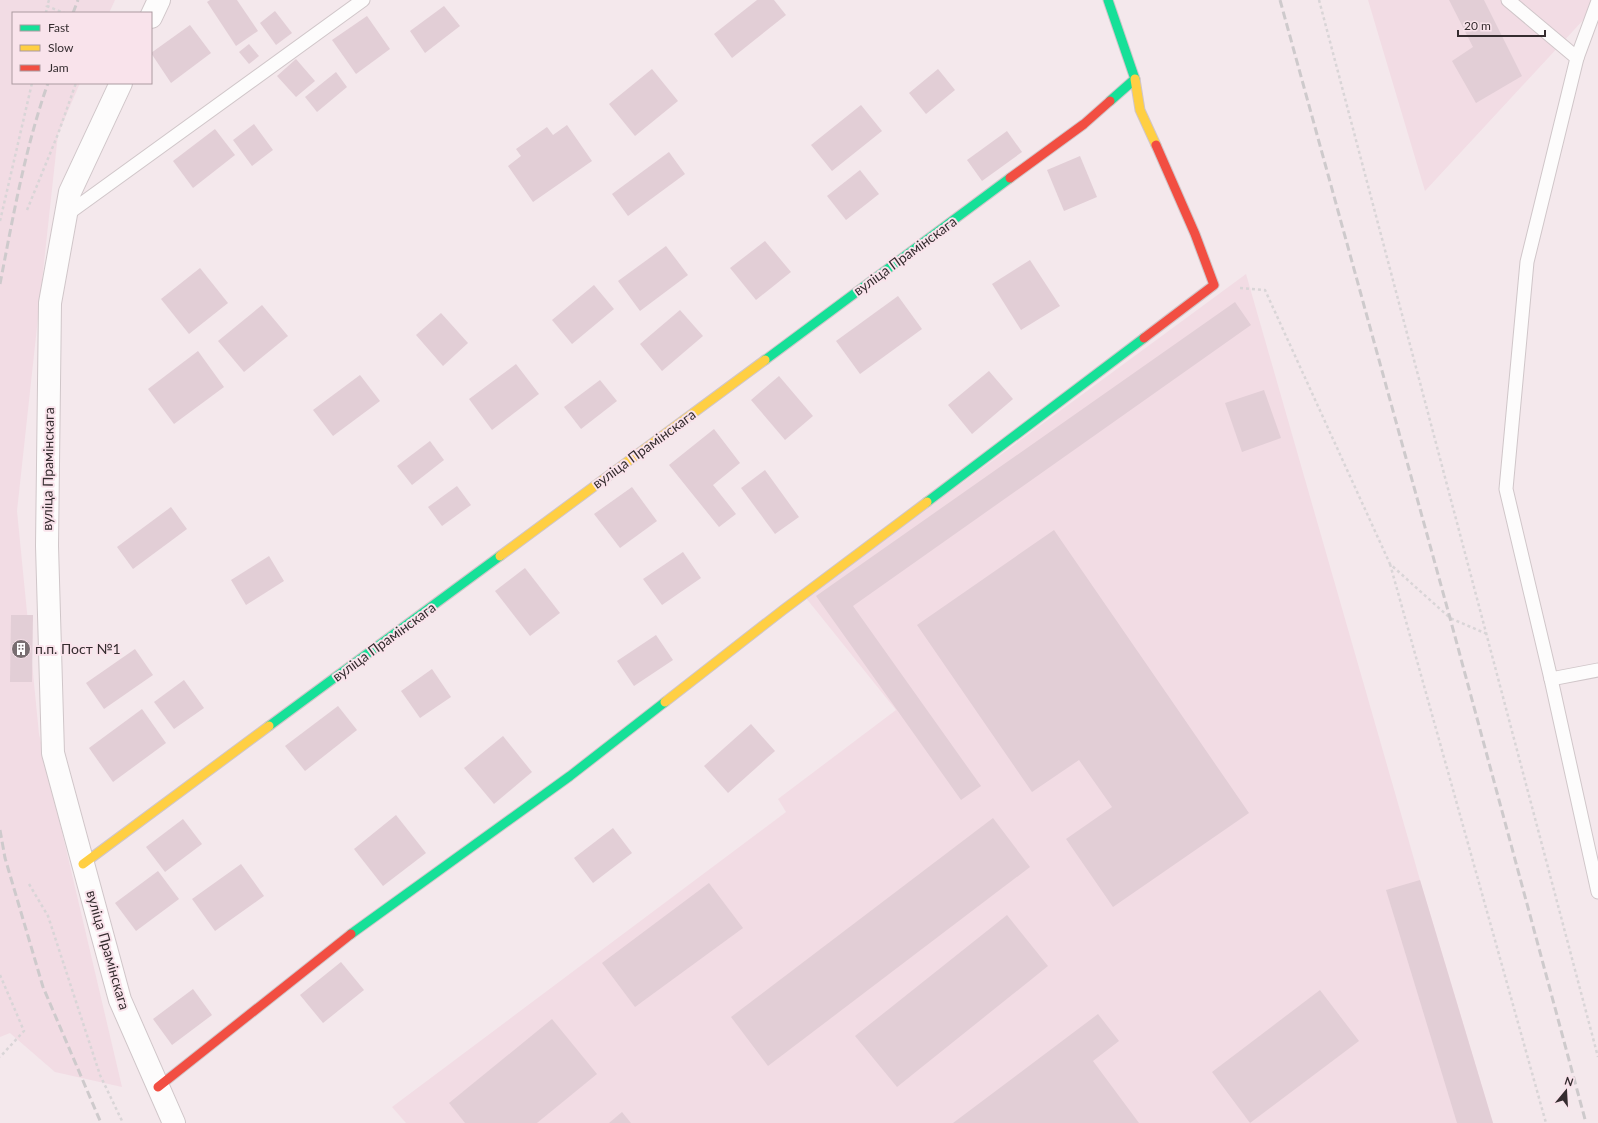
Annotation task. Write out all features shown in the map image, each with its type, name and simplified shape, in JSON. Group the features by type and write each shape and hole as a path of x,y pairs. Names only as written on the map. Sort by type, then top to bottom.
{"street":[{"path":"152,16 159,0"},
{"path":"158,1087 366,922 570,776 783,610 1214,285 1195,234 1140,110 1135,79 1108,0"},
{"name":"вуліца Прамінскага","path":"83,864 1077,129 1135,79"},
{"name":"вуліца Прамінскага","path":"121,84 70,192 50,303 46,546 53,753 120,1000 174,1123"}],"lane":[{"path":"66,215 364,0"},
{"path":"1508,0 1577,58"},
{"path":"1598,1 1577,58 1527,262 1506,489 1551,678 1598,892"},
{"path":"1551,678 1598,670"}],"path":[{"path":"46,12 49,0"},
{"path":"1319,0 1488,634 1598,1057"},
{"path":"47,6 62,12"},
{"path":"0,221 32,84"},
{"path":"27,210 58,134 76,84"},
{"path":"1214,285 1264,290 1390,564 1546,1123"},
{"path":"1390,564 1450,618 1488,634"},
{"path":"29,884 48,916 100,1075 123,1123"},
{"path":"0,975 24,1031 0,1057"}],"shaded area":[{"path":"0,0 115,0 109,12 12,12 12,84 80,84 58,134 17,511 39,734 122,1087 55,1072 10,1033 0,1037"},
{"path":"1368,0 1598,0 1598,4 1425,191"},
{"path":"1246,274 1420,880 1493,1123 406,1123 392,1107 786,812 778,799 896,710 806,598"}],"building":[{"path":"210,0 237,0 258,31 236,46 207,2"},
{"path":"757,0 774,0 786,15 732,58 714,34"},
{"path":"1449,0 1484,0 1522,76 1476,103 1452,61 1473,47"},
{"path":"444,6 460,26 425,53 410,31"},
{"path":"275,11 292,33 276,45 260,23"},
{"path":"367,16 390,49 356,74 332,40"},
{"path":"190,25 211,53 171,83 152,52"},
{"path":"249,44 259,56 249,64 239,52"},
{"path":"296,59 315,81 296,97 277,76"},
{"path":"652,69 678,101 635,136 609,104"},
{"path":"938,69 955,90 926,114 909,93"},
{"path":"336,72 347,87 317,112 305,97"},
{"path":"861,105 882,131 832,171 811,145"},
{"path":"254,124 273,150 252,166 233,140"},
{"path":"567,125 592,161 533,202 508,166 521,156 516,149 547,127 553,135"},
{"path":"215,129 235,155 193,188 173,161"},
{"path":"1007,131 1022,152 982,181 967,160"},
{"path":"669,152 685,174 628,216 612,194"},
{"path":"1080,156 1097,197 1064,211 1047,170"},
{"path":"860,170 879,194 846,220 827,196"},
{"path":"765,241 791,272 756,300 730,268"},
{"path":"666,246 688,275 640,311 618,281"},
{"path":"1030,260 1060,306 1021,330 992,284"},
{"path":"200,268 228,303 189,334 161,299"},
{"path":"594,285 614,309 572,344 552,320"},
{"path":"898,296 922,329 860,374 836,341"},
{"path":"1235,302 1251,325 853,606 981,786 961,800 816,596"},
{"path":"262,305 288,336 244,372 218,341"},
{"path":"680,310 703,336 662,371 640,344"},
{"path":"441,313 468,343 443,366 416,335"},
{"path":"198,351 224,387 174,424 148,389"},
{"path":"516,364 539,394 492,430 469,399"},
{"path":"989,371 1013,399 972,434 948,405"},
{"path":"360,375 380,401 333,436 313,410"},
{"path":"779,376 813,416 785,440 751,400"},
{"path":"600,380 617,401 581,429 564,407"},
{"path":"1264,390 1281,438 1242,452 1225,403"},
{"path":"714,429 740,463 713,485 736,514 719,527 669,465"},
{"path":"430,441 444,460 412,485 397,466"},
{"path":"765,470 799,517 775,534 741,488"},
{"path":"457,486 471,505 442,526 428,507"},
{"path":"632,487 657,521 620,548 594,514"},
{"path":"171,507 187,529 133,569 117,547"},
{"path":"1054,530 1249,813 1113,907 1066,839 1112,807 1079,760 1032,792 917,625"},
{"path":"683,552 701,578 662,605 643,579"},
{"path":"269,556 284,581 246,605 231,580"},
{"path":"525,568 560,613 530,636 495,591"},
{"name":"п.п. Пост №1","path":"11,615 33,615 32,682 10,682"},
{"path":"656,635 673,660 634,686 617,661"},
{"path":"135,649 153,675 104,709 86,683"},
{"path":"432,669 451,697 420,718 401,691"},
{"path":"184,680 204,708 174,729 154,702"},
{"path":"338,706 357,730 305,771 285,746"},
{"path":"142,709 166,743 113,782 89,748"},
{"path":"751,724 775,751 728,793 704,766"},
{"path":"503,736 532,772 494,804 464,768"},
{"path":"396,815 426,853 383,886 354,849"},
{"path":"993,818 1030,867 768,1066 731,1017"},
{"path":"183,819 202,844 165,872 146,847"},
{"path":"613,828 632,853 593,883 574,858"},
{"path":"241,864 264,896 215,931 192,899"},
{"path":"158,871 179,899 136,931 115,903"},
{"path":"1420,880 1493,1123 1457,1123 1386,890"},
{"path":"709,883 743,928 635,1007 602,963"},
{"path":"1007,915 1048,966 897,1087 855,1036"},
{"path":"341,962 364,990 323,1023 300,995"},
{"path":"193,989 212,1015 172,1045 153,1019"},
{"path":"1320,990 1359,1041 1250,1123 1212,1072"},
{"path":"1098,1014 1119,1041 1093,1061 1139,1123 953,1123"},
{"path":"552,1019 597,1074 537,1123 465,1123 449,1103"},
{"path":"622,1112 631,1123 609,1123"}],"railway":[{"path":"73,12 78,0"},
{"path":"1280,0 1450,618 1586,1123"},
{"path":"0,284 26,157 48,84"},
{"path":"0,830 5,858 43,987 101,1123"}],"traffic: fast":[{"path":"1108,0 1135,79 1110,101"},
{"path":"765,360 1010,178"},
{"path":"927,502 1144,338"},
{"path":"269,726 500,556"},
{"path":"351,934 570,776 665,702"}],"traffic: slow":[{"path":"1135,79 1140,110 1156,145"},
{"path":"500,556 765,360"},
{"path":"665,702 783,610 927,502"},
{"path":"83,864 269,726"}],"traffic: jam":[{"path":"1010,178 1084,124 1110,101"},
{"path":"1144,338 1214,285 1195,234 1156,145"},
{"path":"158,1087 351,934"}],"place":[{"name":"п.п. Пост №1","path":"21,649"}]}
